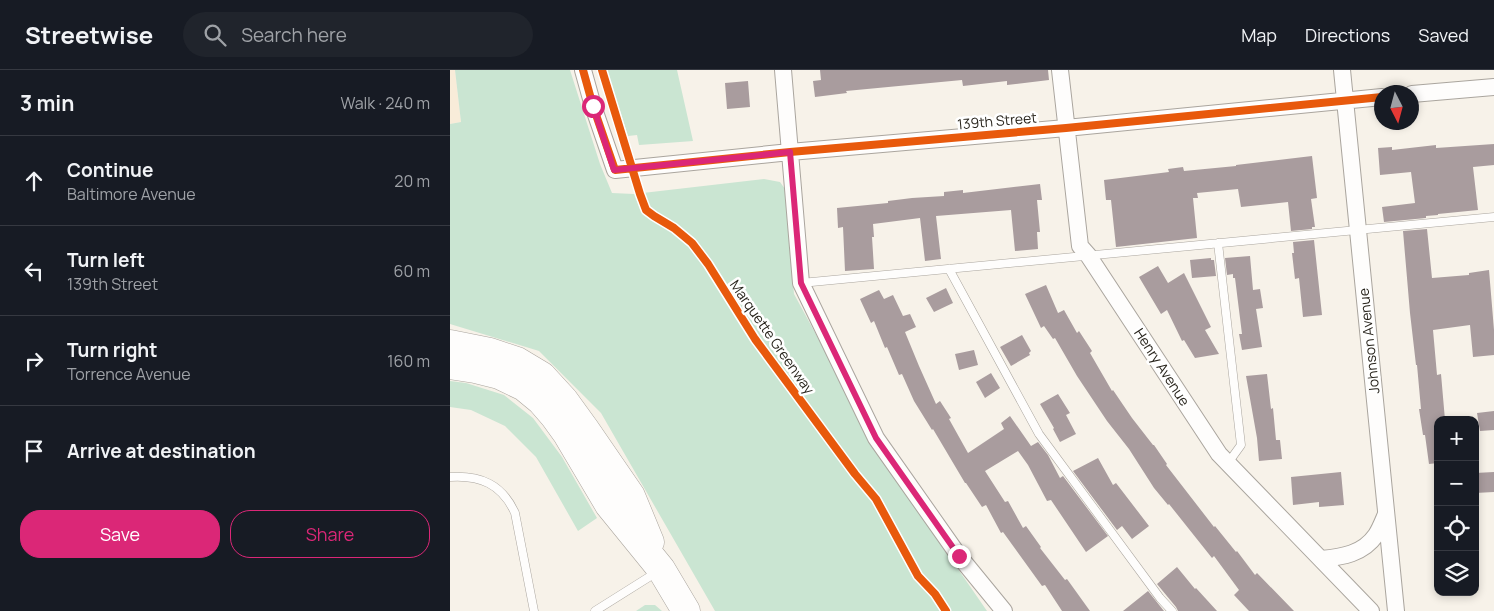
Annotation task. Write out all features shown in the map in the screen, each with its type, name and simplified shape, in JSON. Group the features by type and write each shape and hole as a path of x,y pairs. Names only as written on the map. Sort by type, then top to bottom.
{"highway":[{"path":"450,344 490,352 518,361 542,376 564,400 631,496 661,569"},
{"path":"450,365 498,375 524,387 541,401 567,434 609,505 661,569 686,611"}],"street":[{"name":"139th Street","path":"583,70 614,170 1374,98"},
{"path":"783,70 801,283 876,438 959,556 1004,611"},
{"name":"Henry Avenue","path":"1060,70 1080,246 1088,255 1219,454 1371,611"},
{"name":"Johnson Avenue","path":"1342,70 1396,611"},
{"path":"1419,93 1494,87"},
{"path":"1321,559 1338,558 1367,545 1376,535 1386,514"}],"lane":[{"path":"801,283 1494,217"},
{"path":"1218,243 1241,445 1228,463"},
{"path":"949,269 1040,434 1160,598 1172,611"},
{"path":"450,477 473,477 486,481 509,499 515,512 534,611"},
{"path":"595,611 661,569"}],"shaded area":[{"path":"450,70 455,70 461,122 450,124"}],"green space":[{"path":"455,70 570,70 600,164 612,193 634,194 764,179 780,182 785,189 794,294 891,472 987,611 715,611 601,413 539,351 450,324 450,124 461,122"},
{"path":"607,70 677,70 693,141 639,145 637,135 628,136"},
{"path":"450,381 466,383 504,395 533,418 562,457 597,518 578,531 536,457 505,426 471,410 450,407"},
{"path":"645,605 655,605 662,611 636,611"}],"building":[{"path":"820,70 1048,70 1049,80 1007,85 1007,81 963,86 962,80 846,91 847,93 815,97 813,81 821,80"},
{"path":"748,81 750,107 727,109 725,83"},
{"path":"1494,144 1494,165 1473,167 1478,210 1384,222 1382,207 1415,203 1411,172 1380,175 1378,148 1392,147 1392,150 1436,145 1436,148"},
{"path":"1312,156 1317,198 1311,199 1315,227 1312,227 1312,229 1291,231 1288,202 1241,207 1238,189 1197,193 1198,198 1193,198 1197,238 1116,247 1111,200 1106,200 1104,180 1169,172 1168,169 1183,167 1184,171"},
{"path":"1040,184 1042,200 1037,200 1040,232 1037,232 1038,249 1015,251 1011,210 936,216 941,259 925,261 920,218 873,224 874,269 845,271 843,227 838,228 837,208 888,203 888,201 912,198 944,196 944,192 963,190 963,193"},
{"path":"1427,229 1432,278 1469,275 1469,273 1489,270 1494,355 1473,357 1470,325 1433,330 1437,375 1441,374 1445,416 1434,416 1434,463 1429,464 1419,409 1421,409 1403,231"},
{"path":"1314,240 1322,315 1303,317 1299,278 1295,279 1292,253 1294,253 1293,242"},
{"path":"1250,256 1253,290 1260,289 1263,308 1256,309 1262,347 1242,350 1239,334 1242,334 1235,278 1233,278 1233,274 1227,275 1225,258"},
{"path":"1211,258 1211,260 1214,260 1216,276 1192,278 1190,260"},
{"path":"1158,266 1168,283 1184,273 1211,327 1205,330 1219,354 1195,358 1184,340 1182,341 1167,310 1161,314 1139,277"},
{"path":"1046,285 1058,313 1064,310 1077,333 1079,331 1092,351 1090,353 1112,391 1154,445 1166,465 1214,527 1237,551 1255,575 1257,573 1294,611 1249,611 1234,595 1239,590 1214,556 1212,558 1154,488 1077,376 1055,338 1053,339 1044,326 1041,328 1025,294"},
{"path":"946,288 953,303 934,312 926,298"},
{"path":"879,290 884,299 893,295 903,316 910,314 916,327 905,332 919,366 936,404 940,401 951,418 949,419 968,453 1004,429 1001,423 1010,416 1031,446 1038,442 1048,455 1060,478 1063,476 1108,536 1086,552 1051,500 1047,501 1028,465 1018,451 985,471 1005,502 1008,501 1023,528 1026,526 1040,548 1065,580 1067,579 1090,611 1062,611 1045,585 1042,586 1003,532 1001,533 986,505 982,507 965,483 914,401 902,374 899,375 874,321 871,323 860,299"},
{"path":"1022,335 1031,351 1030,355 1011,366 1000,347"},
{"path":"974,350 978,365 959,370 955,354"},
{"path":"991,373 1000,388 985,398 976,382"},
{"path":"1267,374 1276,440 1280,440 1282,459 1259,461 1257,438 1246,376"},
{"path":"1058,394 1070,413 1066,415 1076,434 1060,442 1040,404"},
{"path":"1494,411 1494,430 1480,431 1477,413"},
{"path":"1098,458 1113,485 1116,483 1149,526 1132,539 1122,526 1117,530 1073,471"},
{"path":"1341,472 1344,505 1319,507 1319,502 1293,505 1291,477"},
{"path":"1494,472 1494,492 1479,493 1479,473"},
{"path":"1177,567 1217,611 1178,611 1157,584"},
{"path":"1148,591 1164,611 1123,611"}],"cycle path":[{"path":"583,70 615,170 1374,98"},
{"name":"Marquette Greenway","path":"602,70 646,210 674,228 692,243 708,264 755,339 855,474 876,499 918,576 935,594 946,611"}],"route":[{"path":"593,106 614,170 790,152 801,283 876,438 959,556"}]}
